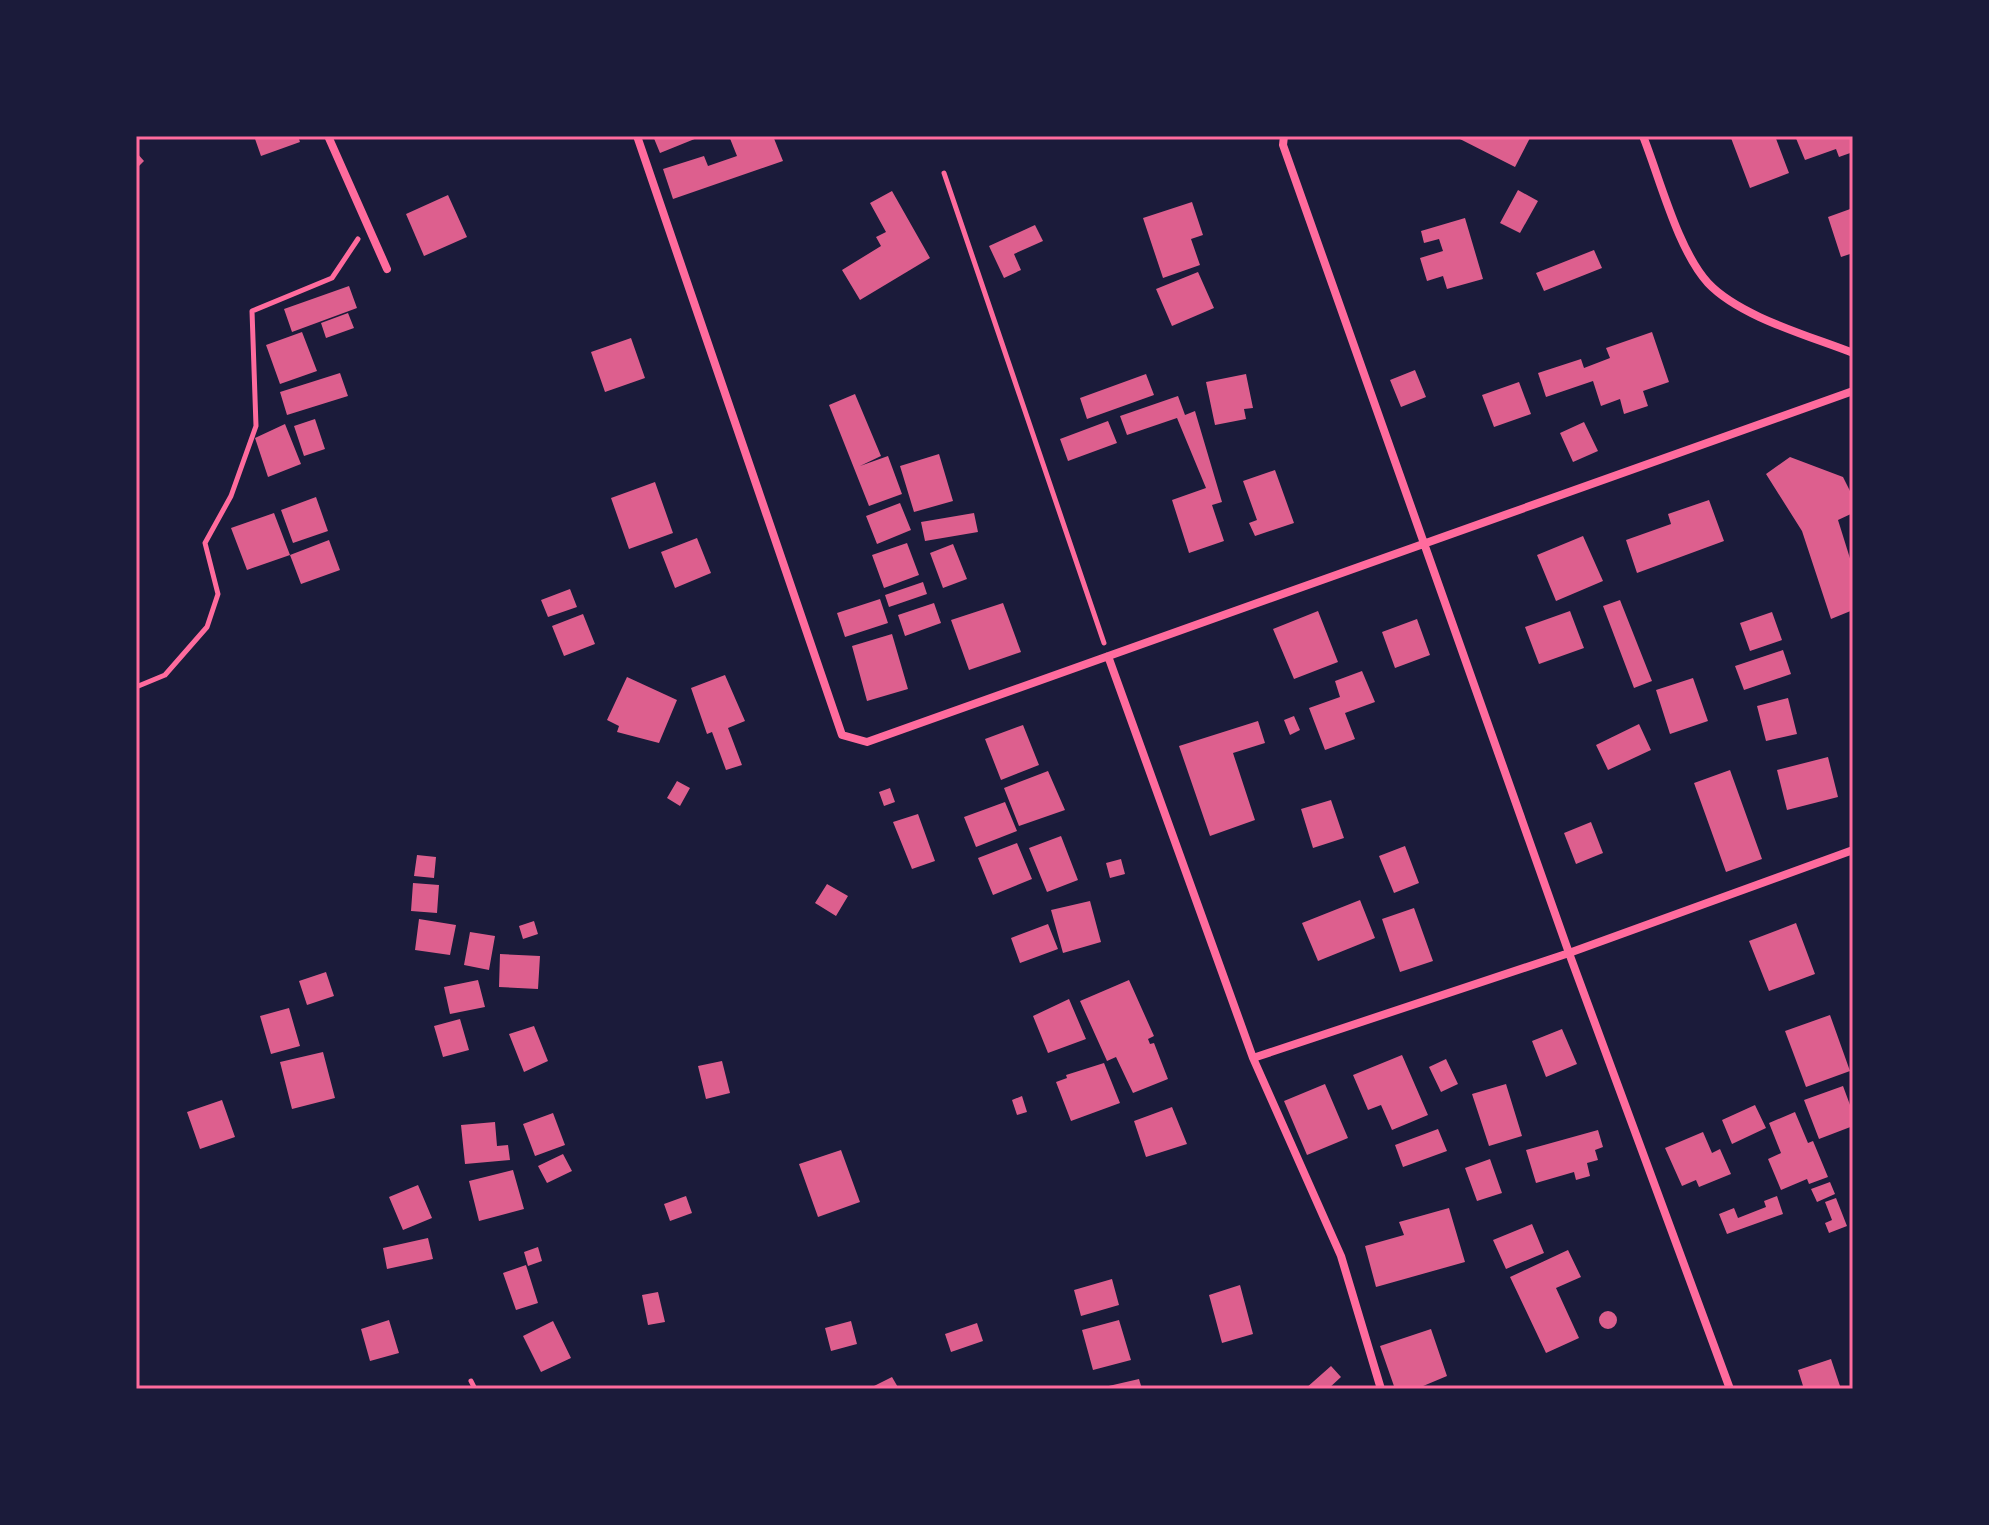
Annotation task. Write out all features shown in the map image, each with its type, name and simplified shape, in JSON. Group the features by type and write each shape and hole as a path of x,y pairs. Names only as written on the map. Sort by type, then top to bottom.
{"street":[{"path":"328,136 387,269"},
{"path":"637,136 842,735 867,742 1853,391"},
{"path":"1284,136 1283,145 1569,953 1730,1389"},
{"path":"1643,136 1687,249 1707,283 1735,305 1853,353"},
{"path":"1108,656 1253,1058 1341,1256 1381,1389"},
{"path":"1253,1058 1569,953 1853,850"}],"path":[{"path":"944,173 1108,656"},
{"path":"136,687 165,675 207,627 218,594 205,543 231,496 256,426 252,311 332,278 368,225"},
{"path":"471,1381 475,1389"}],"building":[{"path":"254,136 298,136 300,142 261,156"},
{"path":"653,136 702,136 660,153"},
{"path":"729,136 773,136 783,161 673,199 663,169 704,156 708,166 737,156"},
{"path":"1454,136 1531,136 1515,167"},
{"path":"1775,136 1789,173 1750,188 1731,138"},
{"path":"1795,136 1850,136 1853,152 1839,157 1836,149 1805,160"},
{"path":"136,152 144,161 136,169"},
{"path":"1518,190 1538,201 1520,233 1500,223"},
{"path":"892,191 930,258 860,300 842,270 881,246 876,237 886,232 870,203"},
{"path":"448,195 467,237 424,256 406,214"},
{"path":"1192,202 1203,235 1191,239 1200,265 1163,278 1143,218"},
{"path":"1853,208 1853,253 1841,257 1828,217"},
{"path":"1465,218 1483,279 1447,289 1443,276 1427,281 1420,258 1443,251 1439,239 1424,243 1421,231"},
{"path":"1035,225 1043,241 1014,254 1021,270 1004,278 989,246"},
{"path":"1594,250 1602,268 1544,291 1536,273"},
{"path":"1198,272 1214,308 1172,326 1156,289"},
{"path":"349,286 357,308 292,332 284,309"},
{"path":"348,313 354,328 326,338 321,323"},
{"path":"302,332 317,371 280,384 266,345"},
{"path":"1652,332 1669,382 1643,391 1648,406 1624,414 1620,399 1601,406 1593,381 1546,397 1538,373 1581,359 1584,368 1610,358 1606,348"},
{"path":"631,338 645,378 605,392 591,352"},
{"path":"1415,370 1426,397 1401,407 1390,380"},
{"path":"340,373 348,396 287,415 280,392"},
{"path":"1146,374 1154,395 1087,419 1080,398"},
{"path":"1246,374 1253,408 1244,409 1246,419 1215,425 1206,382"},
{"path":"1519,382 1531,414 1494,427 1482,395"},
{"path":"855,394 881,456 860,466 888,456 902,494 869,506 829,405"},
{"path":"1178,396 1185,415 1195,411 1222,502 1212,505 1224,541 1189,553 1172,500 1206,488 1177,418 1127,435 1120,416"},
{"path":"315,419 325,449 304,456 294,426"},
{"path":"1108,421 1117,443 1068,461 1060,439"},
{"path":"1584,422 1598,451 1573,462 1560,433"},
{"path":"285,424 301,464 268,477 255,438"},
{"path":"939,454 953,501 914,512 900,466"},
{"path":"1790,457 1843,477 1853,497 1853,513 1838,520 1853,568 1853,610 1831,619 1802,531 1766,474"},
{"path":"1275,470 1294,523 1255,536 1249,523 1257,520 1243,481"},
{"path":"655,482 673,533 629,549 611,498"},
{"path":"316,497 328,531 293,543 281,510"},
{"path":"1709,500 1724,541 1637,573 1626,540 1671,524 1668,514"},
{"path":"900,503 911,530 877,544 866,516"},
{"path":"274,513 290,555 247,570 231,528"},
{"path":"974,513 978,532 925,541 921,522"},
{"path":"1583,536 1603,581 1556,601 1537,555"},
{"path":"697,538 711,573 675,588 661,552"},
{"path":"329,540 340,570 301,584 290,555"},
{"path":"907,543 919,575 884,588 872,555"},
{"path":"953,544 967,579 943,588 930,553"},
{"path":"923,582 927,594 889,607 885,595"},
{"path":"570,589 577,607 548,617 541,600"},
{"path":"880,599 888,623 845,637 837,613"},
{"path":"1620,600 1652,681 1634,688 1603,606"},
{"path":"934,603 941,623 905,636 898,615"},
{"path":"1003,603 1021,652 969,670 951,620"},
{"path":"1318,611 1338,662 1294,679 1273,629"},
{"path":"1570,611 1584,648 1539,664 1525,627"},
{"path":"1772,612 1782,640 1750,651 1740,623"},
{"path":"583,614 595,644 564,656 552,626"},
{"path":"1417,619 1430,655 1395,668 1382,632"},
{"path":"892,634 908,689 867,701 852,646"},
{"path":"1783,650 1791,674 1744,690 1735,666"},
{"path":"1362,671 1375,702 1345,713 1355,739 1325,750 1309,708 1340,697 1335,681"},
{"path":"725,675 745,721 728,728 742,765 726,770 712,732 707,734 691,688"},
{"path":"627,677 677,700 659,743 617,732 619,726 607,720"},
{"path":"1693,678 1708,721 1670,734 1656,690"},
{"path":"1788,698 1797,734 1766,741 1757,706"},
{"path":"1294,716 1300,730 1290,735 1284,720"},
{"path":"1258,721 1265,743 1233,753 1255,820 1210,836 1179,746"},
{"path":"1639,724 1651,750 1608,770 1596,745"},
{"path":"1023,725 1039,765 1001,780 985,739"},
{"path":"1828,757 1838,797 1787,810 1777,770"},
{"path":"1730,770 1762,859 1726,872 1694,783"},
{"path":"1048,771 1065,810 1019,826 1004,788"},
{"path":"677,781 690,788 680,806 667,798"},
{"path":"890,788 895,802 884,806 879,792"},
{"path":"1331,800 1344,838 1313,848 1301,809"},
{"path":"1005,802 1017,831 976,847 964,817"},
{"path":"918,814 935,861 912,869 893,822"},
{"path":"1591,822 1603,853 1576,864 1564,833"},
{"path":"1061,836 1078,880 1047,892 1029,848"},
{"path":"1017,843 1032,879 993,895 978,858"},
{"path":"1405,846 1419,883 1394,893 1379,856"},
{"path":"417,855 436,857 434,878 414,876"},
{"path":"1121,859 1125,874 1110,878 1106,863"},
{"path":"413,883 439,885 437,913 411,911"},
{"path":"827,884 848,896 836,916 815,903"},
{"path":"1360,900 1375,938 1318,961 1302,923"},
{"path":"1090,901 1101,942 1063,953 1051,910"},
{"path":"1414,908 1433,961 1400,972 1382,919"},
{"path":"419,919 456,925 450,955 415,950"},
{"path":"534,921 538,934 523,939 519,926"},
{"path":"1796,923 1815,974 1769,991 1749,941"},
{"path":"1048,924 1058,949 1020,963 1011,938"},
{"path":"470,932 495,936 489,970 464,965"},
{"path":"500,954 540,956 538,989 499,987"},
{"path":"326,972 334,996 307,1005 299,981"},
{"path":"478,980 485,1007 450,1014 444,987"},
{"path":"1129,980 1154,1036 1148,1039 1150,1044 1154,1043 1168,1079 1133,1093 1116,1057 1107,1061 1080,1001"},
{"path":"1069,999 1086,1039 1048,1053 1033,1016"},
{"path":"289,1008 300,1046 271,1054 260,1016"},
{"path":"1830,1015 1850,1071 1806,1087 1785,1031"},
{"path":"460,1019 469,1050 443,1057 434,1026"},
{"path":"534,1026 548,1061 524,1072 509,1034"},
{"path":"1562,1029 1577,1064 1546,1077 1532,1041"},
{"path":"323,1052 335,1098 292,1109 280,1062"},
{"path":"1402,1055 1428,1115 1392,1130 1381,1105 1368,1110 1353,1075"},
{"path":"1446,1059 1458,1084 1441,1092 1429,1067"},
{"path":"722,1061 730,1093 706,1099 698,1066"},
{"path":"1104,1063 1120,1103 1071,1121 1056,1082 1067,1078 1066,1075"},
{"path":"1325,1084 1348,1138 1307,1155 1284,1101"},
{"path":"1506,1084 1522,1136 1489,1146 1472,1094"},
{"path":"1843,1086 1853,1113 1853,1126 1819,1139 1804,1100"},
{"path":"1022,1096 1027,1112 1017,1115 1012,1100"},
{"path":"222,1100 235,1137 200,1149 187,1112"},
{"path":"1755,1105 1766,1128 1732,1144 1722,1120"},
{"path":"1172,1107 1187,1144 1146,1157 1134,1121"},
{"path":"1795,1112 1808,1143 1813,1141 1828,1177 1809,1184 1807,1179 1781,1190 1768,1159 1781,1153 1769,1123"},
{"path":"553,1113 565,1145 535,1156 523,1124"},
{"path":"495,1122 497,1146 508,1145 510,1160 465,1164 461,1125"},
{"path":"1438,1129 1447,1151 1403,1167 1395,1145"},
{"path":"1598,1130 1603,1147 1595,1150 1598,1160 1587,1163 1590,1176 1576,1180 1574,1172 1536,1183 1526,1150"},
{"path":"1703,1132 1712,1153 1720,1149 1731,1174 1699,1187 1696,1180 1682,1186 1665,1148"},
{"path":"841,1150 860,1202 818,1217 799,1164"},
{"path":"563,1154 572,1171 547,1183 538,1166"},
{"path":"1490,1159 1502,1193 1477,1201 1465,1168"},
{"path":"513,1170 524,1209 479,1221 469,1181"},
{"path":"1830,1182 1835,1194 1817,1202 1811,1189"},
{"path":"418,1185 432,1218 403,1230 389,1197"},
{"path":"686,1196 692,1213 670,1221 664,1204"},
{"path":"1777,1196 1783,1214 1727,1234 1719,1214 1734,1208 1738,1218 1766,1207 1764,1201"},
{"path":"1836,1198 1847,1226 1829,1233 1825,1223 1832,1220 1825,1202"},
{"path":"1449,1208 1465,1262 1376,1287 1365,1246 1404,1235 1399,1222"},
{"path":"1532,1224 1544,1253 1506,1269 1493,1240"},
{"path":"428,1238 433,1259 387,1269 383,1248"},
{"path":"538,1247 542,1261 528,1266 524,1252"},
{"path":"1568,1250 1581,1277 1556,1288 1579,1338 1546,1353 1510,1277"},
{"path":"526,1265 538,1303 516,1310 503,1273"},
{"path":"1112,1279 1119,1305 1081,1316 1074,1290"},
{"path":"1240,1285 1253,1334 1222,1343 1209,1295"},
{"path":"658,1292 665,1322 648,1325 642,1295"},
{"path":"1608,1311 1617,1320 1608,1329 1599,1320"},
{"path":"389,1320 399,1353 370,1361 361,1329"},
{"path":"1119,1320 1131,1360 1093,1370 1082,1330"},
{"path":"553,1321 571,1358 541,1372 523,1336"},
{"path":"851,1321 857,1344 831,1351 825,1328"},
{"path":"977,1323 983,1341 951,1352 945,1334"},
{"path":"1431,1329 1447,1376 1416,1389 1395,1389 1380,1346"},
{"path":"1831,1359 1841,1389 1804,1389 1798,1370"},
{"path":"1331,1366 1341,1377 1328,1389 1305,1389"},
{"path":"892,1377 899,1389 868,1389"},
{"path":"1139,1379 1142,1389 1100,1389 1100,1388"}]}
